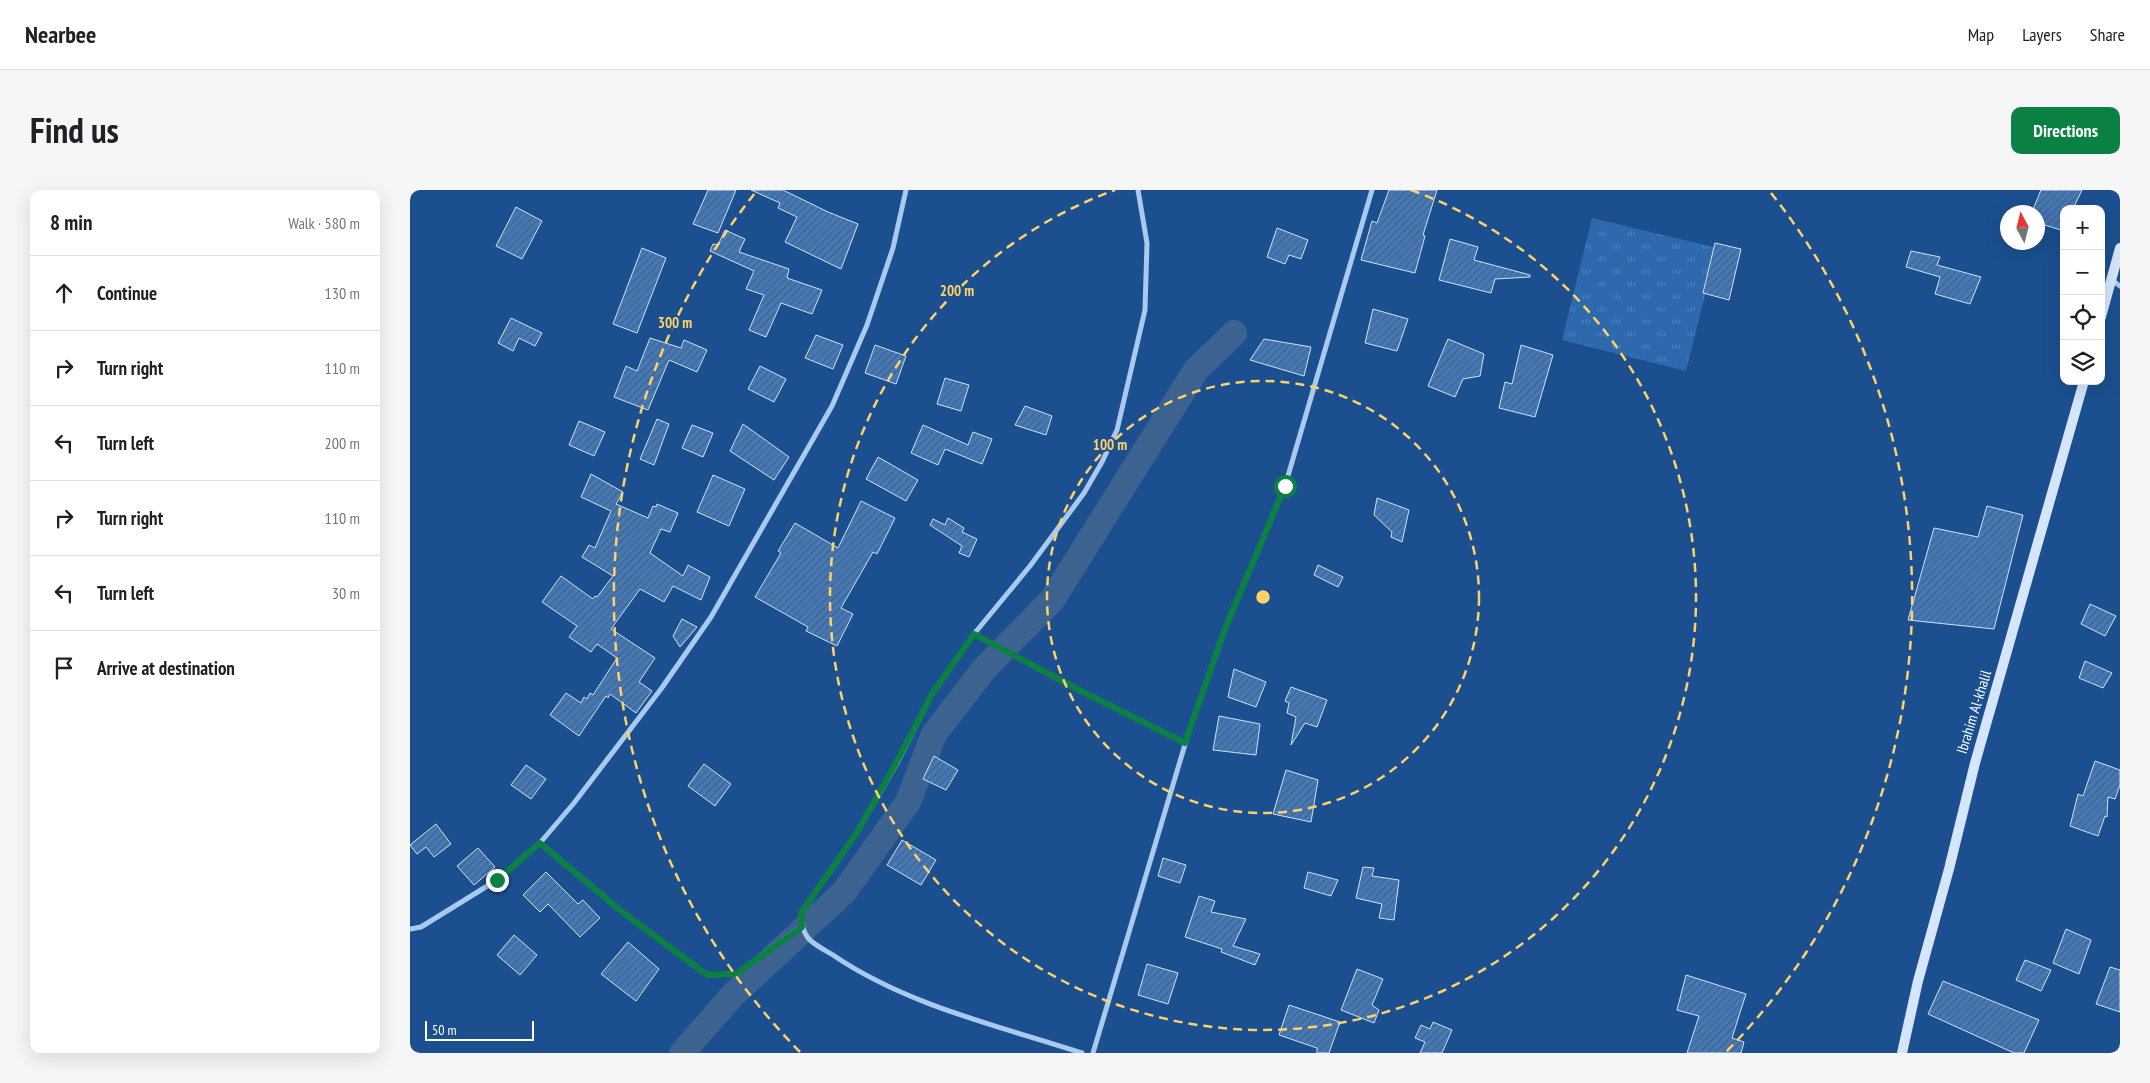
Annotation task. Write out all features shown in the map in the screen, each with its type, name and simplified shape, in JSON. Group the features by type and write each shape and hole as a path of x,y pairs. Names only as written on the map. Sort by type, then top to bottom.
{"street":[{"path":"410,929 421,927 497,880 540,843 649,704 711,617 832,406 866,325 890,256 906,190"},
{"path":"1082,1053 944,1008 860,974 809,939 802,927 801,913 856,834 932,694 974,634 1030,566 1084,493 1102,462 1117,430 1145,310 1147,242 1138,190"},
{"path":"1093,1053 1185,743 1225,629 1285,486 1372,190"},
{"path":"2105,308 2116,282 2120,248"},
{"name":"Ibrahim Al-khalil","path":"1902,1053 1918,981 1949,869 1975,763 2083,385"},
{"path":"974,634 1079,690 1185,743"},
{"path":"540,843 621,911 707,975 736,974 802,927"}],"green space":[{"path":"1592,218 1717,248 1686,371 1562,340"}],"building":[{"path":"708,190 736,190 718,233 693,224"},
{"path":"751,190 783,190 858,224 841,269 785,242 797,217 778,208 780,203"},
{"path":"1389,190 1437,190 1423,235 1425,236 1415,273 1361,260 1372,221 1377,223"},
{"path":"2041,190 2082,190 2075,205 2060,205 2060,230 2045,225 2045,205 2035,205"},
{"path":"516,207 542,221 522,259 496,246"},
{"path":"1277,228 1308,240 1301,259 1289,255 1285,264 1267,257"},
{"path":"725,230 745,239 739,252 789,269 787,278 822,290 812,314 781,303 766,337 749,330 764,295 746,289 754,271 710,251 713,244 718,245"},
{"path":"1450,239 1478,247 1474,260 1530,275 1530,277 1495,279 1491,293 1439,280"},
{"path":"1715,243 1741,249 1729,300 1703,293"},
{"path":"642,248 666,258 637,333 613,324"},
{"path":"1911,251 1940,257 1937,265 1981,277 1970,304 1935,294 1940,277 1906,267"},
{"path":"1373,309 1408,319 1397,351 1365,343"},
{"path":"511,318 542,333 535,346 519,338 513,351 498,343"},
{"path":"816,335 843,345 833,369 805,358"},
{"path":"650,338 681,348 684,340 707,350 697,372 669,360 648,410 614,397 626,366 637,371"},
{"path":"1264,339 1311,347 1304,376 1250,360"},
{"path":"1448,339 1484,354 1480,376 1463,379 1455,397 1428,386"},
{"path":"875,345 906,356 896,384 865,373"},
{"path":"1521,345 1553,355 1535,417 1499,408 1505,382 1512,384"},
{"path":"760,366 786,379 774,402 748,389"},
{"path":"945,378 969,385 961,411 937,404"},
{"path":"1025,406 1052,416 1046,435 1015,425"},
{"path":"657,419 669,424 654,465 640,459"},
{"path":"579,421 605,432 594,456 569,445"},
{"path":"743,424 789,457 774,480 730,451"},
{"path":"692,425 713,433 703,457 682,448"},
{"path":"923,425 968,445 973,432 992,439 982,464 945,449 938,465 911,453"},
{"path":"878,457 918,480 906,501 866,479"},
{"path":"591,474 623,492 616,504 648,518 653,506 656,507 657,504 678,513 670,532 661,529 650,553 683,576 688,565 710,577 701,600 673,586 664,602 640,589 611,629 655,658 639,682 652,691 636,713 610,694 608,698 606,696 579,736 550,715 566,693 581,703 584,697 587,699 590,693 593,695 617,658 597,644 591,652 569,637 577,626 542,602 561,576 593,599 595,596 597,597 613,576 582,557 589,545 595,548 611,511 581,497"},
{"path":"713,475 745,489 729,526 697,512"},
{"path":"1377,498 1409,510 1402,542 1391,537 1392,532 1374,515"},
{"path":"861,501 895,518 877,554 873,552 841,608 853,614 837,646 806,631 808,627 755,597 781,553 778,551 795,523 838,548"},
{"path":"1987,506 2023,515 1994,629 1908,620 1934,528 1978,537"},
{"path":"948,518 964,528 962,532 977,539 969,557 959,553 962,546 930,525 933,519 945,525"},
{"path":"1318,565 1343,577 1338,587 1314,575"},
{"path":"2090,604 2116,616 2105,636 2081,624"},
{"path":"682,619 697,627 680,647 673,636"},
{"path":"2085,661 2112,673 2103,688 2079,678"},
{"path":"1234,669 1266,682 1256,707 1228,697"},
{"path":"1291,687 1327,700 1317,727 1305,723 1291,745 1296,717 1287,713 1289,703 1285,701"},
{"path":"1219,716 1260,724 1256,755 1213,750"},
{"path":"934,756 958,770 946,790 923,779"},
{"path":"2095,761 2120,770 2120,785 2115,799 2108,797 2107,817 2105,816 2098,836 2070,826 2078,794 2083,796"},
{"path":"704,764 731,784 715,806 688,786"},
{"path":"526,765 546,779 531,799 511,785"},
{"path":"1286,770 1318,780 1311,822 1273,814"},
{"path":"436,824 451,844 434,857 426,847 417,854 410,845"},
{"path":"902,840 936,860 921,885 887,865"},
{"path":"478,848 495,867 474,885 457,866"},
{"path":"1163,858 1186,865 1180,883 1158,876"},
{"path":"1363,867 1374,868 1372,876 1399,880 1394,920 1379,918 1382,904 1356,898"},
{"path":"546,872 578,904 583,900 600,918 580,937 548,904 540,912 523,895"},
{"path":"1308,872 1338,880 1331,896 1304,888"},
{"path":"1199,896 1215,901 1211,912 1246,919 1233,946 1260,954 1255,965 1221,952 1222,949 1185,937"},
{"path":"2066,929 2091,940 2079,974 2053,963"},
{"path":"514,935 537,955 520,975 497,955"},
{"path":"628,942 659,969 636,1001 601,974"},
{"path":"2025,960 2051,970 2041,991 2016,980"},
{"path":"1147,964 1178,973 1168,1004 1138,995"},
{"path":"2110,967 2120,970 2120,1012 2096,1004"},
{"path":"1357,969 1383,979 1372,1005 1379,1010 1374,1023 1341,1010"},
{"path":"1686,975 1746,994 1732,1038 1744,1042 1741,1053 1687,1053 1699,1016 1677,1010"},
{"path":"1943,981 2039,1020 2024,1053 2014,1053 1928,1014"},
{"path":"1289,1005 1340,1022 1329,1053 1317,1053 1317,1048 1279,1035"},
{"path":"1433,1022 1452,1030 1442,1053 1420,1053 1425,1042 1415,1038 1421,1025 1430,1029"}],"waterway":[{"path":"682,1053 733,995 844,892 908,802 934,734 984,669 1052,600 1196,370 1234,333"}],"route":[{"path":"497,880 540,843 621,911 688,963 707,975 736,974 802,927 801,913 856,834 932,694 974,634 1079,690 1185,743 1225,629 1285,486"}]}
